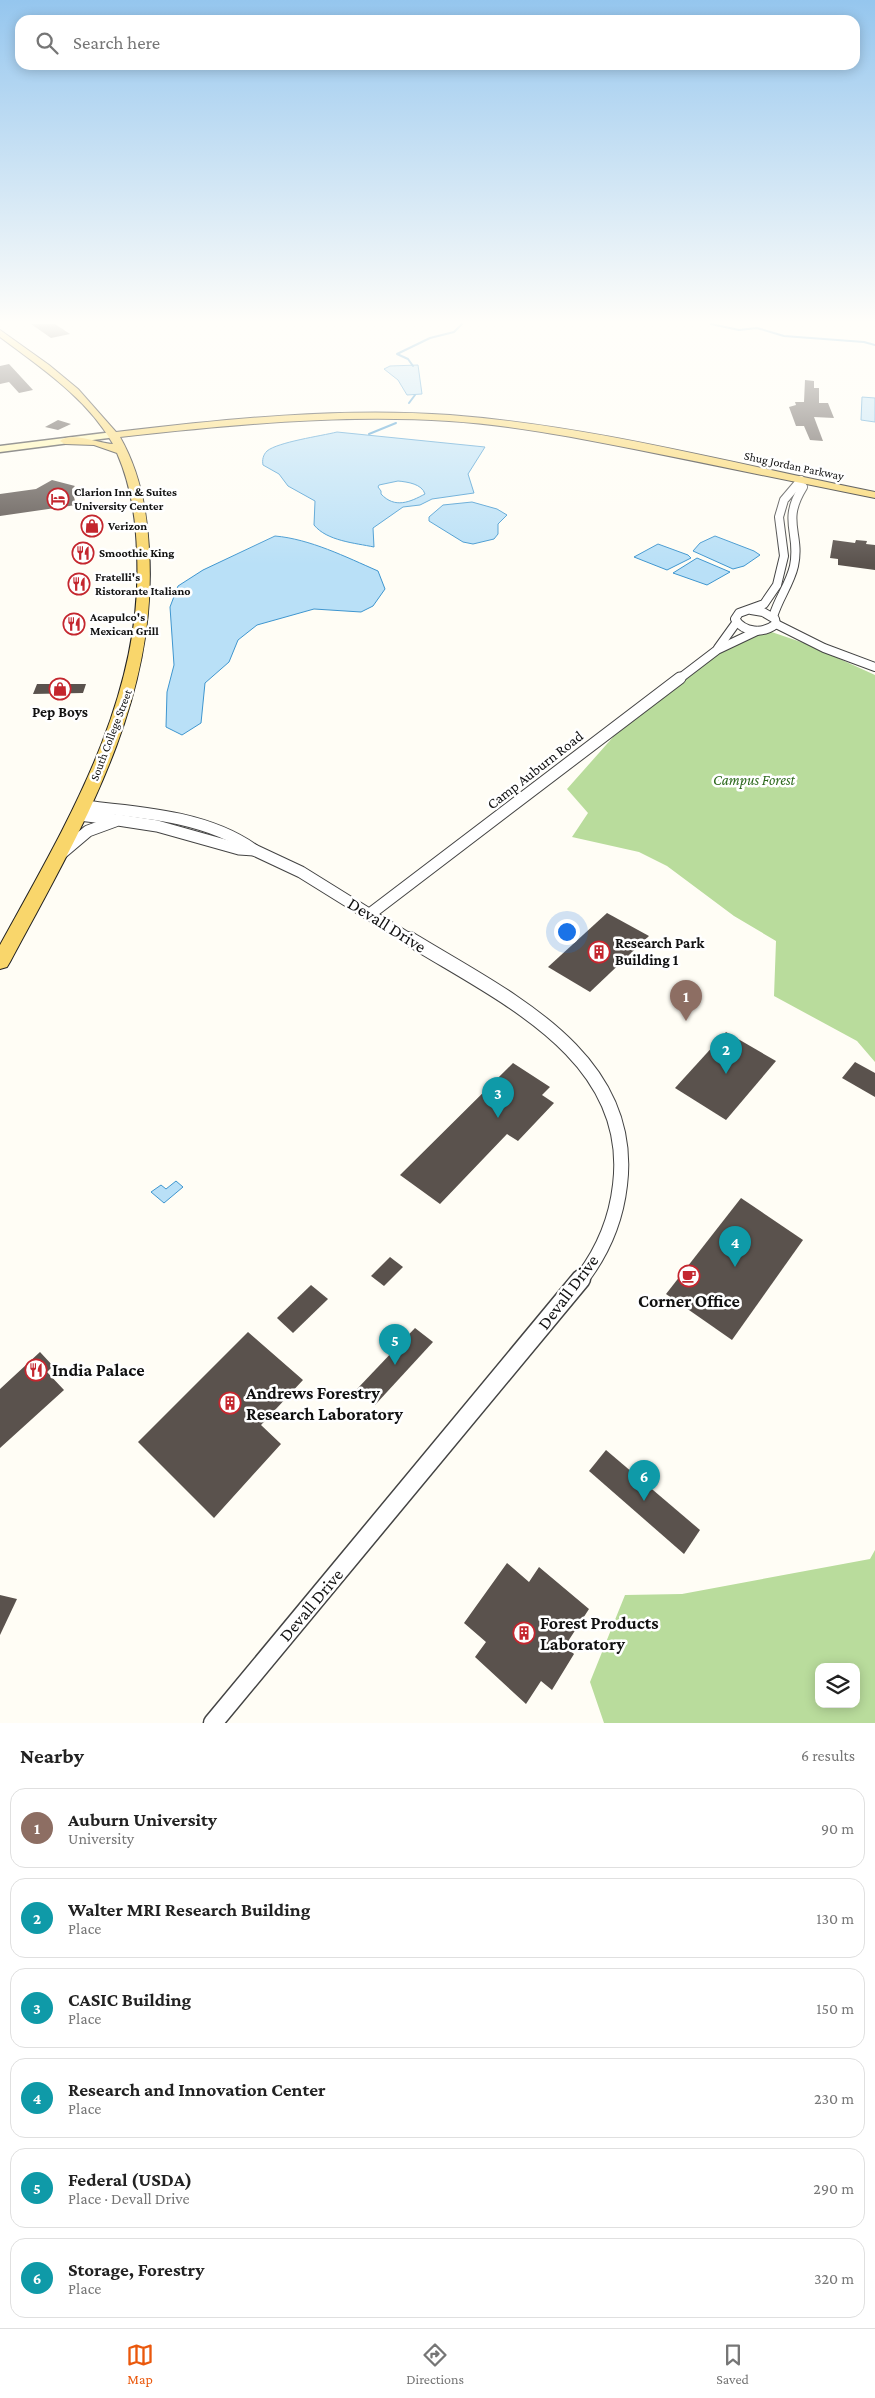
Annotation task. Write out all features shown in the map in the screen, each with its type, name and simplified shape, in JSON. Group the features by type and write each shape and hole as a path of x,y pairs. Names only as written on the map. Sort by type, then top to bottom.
{"main road":[{"name":"South College Street","path":"0,962 59,856 81,811 122,712 142,632 146,559 139,498 113,435 86,404"},
{"name":"Shug Jordan Parkway","path":"113,435 302,416 366,415 450,418 566,432 875,495"},
{"path":"65,441 84,432 100,419 128,428 166,429"},
{"path":"65,441 94,442 122,453 132,444 166,429"},
{"path":"0,449 113,435"}],"street":[{"path":"750,610 769,600 777,585 784,556 779,517 780,509 784,500 804,480"},
{"path":"774,620 794,565 789,514 804,480"},
{"path":"750,610 763,612 824,648"},
{"name":"Camp Auburn Road","path":"717,650 736,623 735,619 739,613 750,610"},
{"name":"Camp Auburn Road","path":"370,914 717,650 761,631 774,620"},
{"path":"736,623 745,628 824,648 875,667"},
{"path":"81,811 118,820 157,826 238,849 254,850"},
{"path":"81,811 138,812 194,825 246,842 254,850"},
{"path":"59,856 88,831 118,820"},
{"name":"Devall Drive","path":"213,1723 595,1262 618,1203 622,1155 617,1126 607,1097 581,1057 553,1030 528,1012 301,872 254,850"}],"green space":[{"name":"Campus Forest","path":"754,626 807,644 875,675 875,1062 857,1041 774,996 776,941 734,916 667,866 639,852 572,837 588,813 567,789 614,736"},
{"path":"875,1550 875,1723 604,1723 590,1682 625,1595 682,1594 870,1559"}],"water":[{"path":"862,404 875,404 875,422 861,420"},
{"path":"337,432 485,447 468,474 474,493 432,499 420,505 403,507 373,528 374,547 326,535 314,525 315,501 288,486 279,474 263,465 263,461 267,451 280,445","holes":["398,481 418,486 425,494 403,503 386,499 381,494 379,485"]},
{"path":"472,502 497,509 507,515 498,524 498,534 494,539 473,544 463,542 429,521 429,517 443,505"},
{"path":"275,536 315,545 378,571 385,589 373,606 361,612 314,609 257,625 238,640 229,662 205,683 201,723 182,735 166,727 167,692 174,665 170,607 178,586 203,570"},
{"path":"715,536 760,555 744,566 733,569 693,551 700,543"},
{"path":"658,544 688,555 691,558 667,570 634,557"},
{"path":"697,558 730,572 707,585 673,573"},
{"path":"176,1181 183,1187 164,1203 151,1192 161,1185 166,1189"}],"building":[{"path":"829,404 834,418 814,417 823,441 810,440 804,426 796,426 789,407 796,405"},
{"path":"58,420 71,424 58,430 45,427"},
{"name":"Clarion Inn & Suites University Center","path":"52,480 75,486 72,489 76,505 0,516 0,494 36,489"},
{"path":"833,540 855,543 856,540 867,541 866,544 875,545 875,570 838,565 838,559 830,558"},
{"name":"Pep Boys","path":"37,684 86,684 83,693 33,694"},
{"name":"Research Park Building 1","path":"607,913 649,936 590,992 548,967"},
{"path":"726,1032 776,1061 726,1120 675,1088"},
{"path":"855,1062 875,1073 875,1097 842,1078"},
{"path":"513,1063 550,1087 542,1095 554,1103 518,1141 507,1134 440,1204 400,1175"},
{"path":"741,1198 803,1240 732,1340 666,1294"},
{"path":"390,1257 403,1267 384,1286 371,1276"},
{"path":"311,1285 328,1299 293,1333 277,1318"},
{"path":"415,1328 433,1342 375,1405 357,1389"},
{"name":"Andrews Forestry Research Laboratory","path":"248,1332 303,1380 261,1425 281,1444 214,1518 138,1442"},
{"path":"40,1352 53,1366 47,1372 64,1390 0,1448 0,1389"},
{"path":"606,1450 700,1530 684,1554 589,1471"},
{"name":"Forest Products Laboratory","path":"507,1563 529,1582 539,1567 589,1609 565,1646 574,1654 552,1690 541,1681 526,1704 475,1657 486,1642 464,1623"},
{"path":"0,1595 17,1599 0,1635"}],"waterway":[{"path":"369,434 396,423"}],"place":[{"name":"Clarion Inn & Suites University Center","path":"58,499"},
{"name":"Verizon","path":"92,526"},
{"name":"Smoothie King","path":"83,553"},
{"name":"Fratelli's Ristorante Italiano","path":"79,584"},
{"name":"Acapulco's Mexican Grill","path":"74,624"},
{"name":"Pep Boys","path":"60,689"},
{"name":"Research Park Building 1","path":"599,952"},
{"name":"Auburn University","path":"686,1021"},
{"name":"Walter MRI Research Building","path":"726,1074"},
{"name":"CASIC Building","path":"498,1118"},
{"name":"Research and Innovation Center","path":"735,1267"},
{"name":"Corner Office","path":"689,1276"},
{"name":"Federal (USDA)","path":"395,1365"},
{"name":"India Palace","path":"36,1370"},
{"name":"Andrews Forestry Research Laboratory","path":"230,1403"},
{"name":"Storage, Forestry","path":"644,1501"},
{"name":"Forest Products Laboratory","path":"524,1633"}]}
